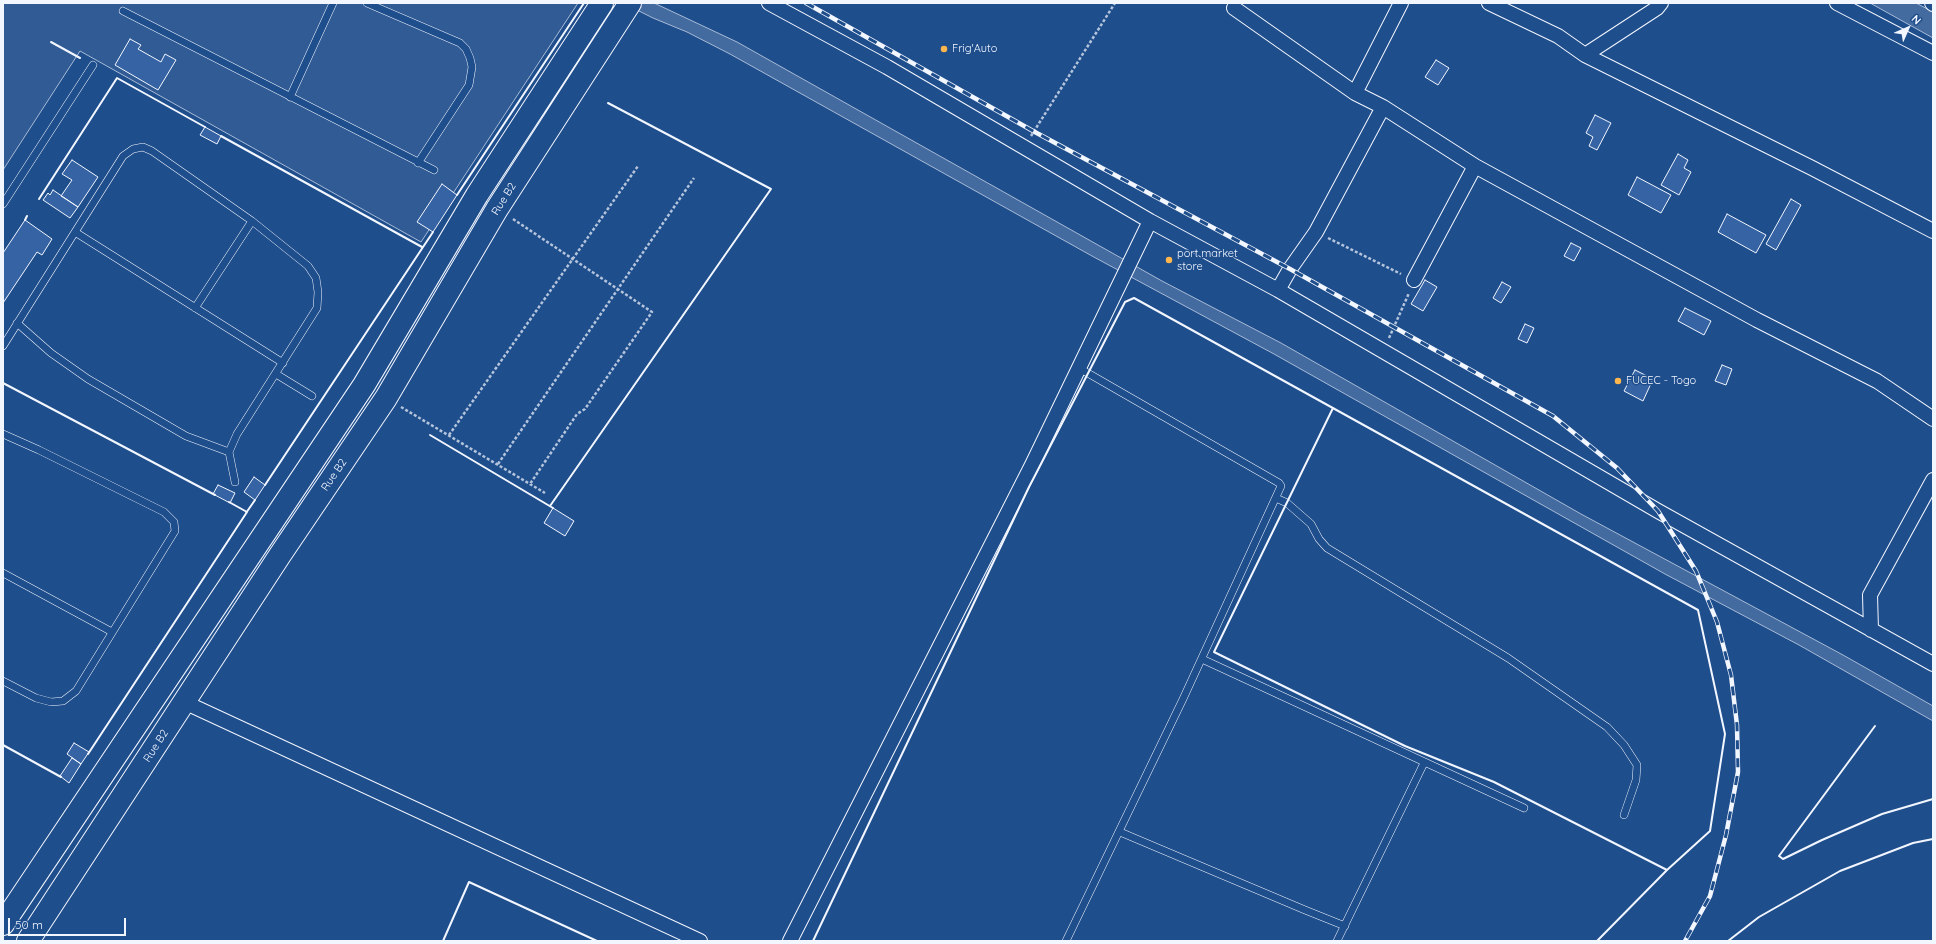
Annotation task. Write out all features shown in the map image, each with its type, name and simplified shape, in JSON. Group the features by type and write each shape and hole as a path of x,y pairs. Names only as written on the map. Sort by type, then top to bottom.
{"main road":[{"path":"3,924 364,385 491,172 602,3"},
{"name":"Rue B2","path":"28,941 184,702 386,398 497,209 630,3"}],"street":[{"path":"769,3 1025,147 1150,221 1278,290 1658,511 1933,664"},
{"path":"1355,92 1402,3"},
{"path":"1489,3 1558,36 1585,54 1812,168 1933,231"},
{"path":"1585,54 1657,8 1661,3"},
{"path":"1837,3 1933,53"},
{"path":"1234,8 1355,92 1383,107 1475,166 1757,320 1877,381 1933,419"},
{"path":"1278,290 1290,269 1316,232 1383,107"},
{"path":"1414,280 1475,166"},
{"path":"790,941 1032,465 1150,221"},
{"path":"1871,630 1870,595 1933,480"},
{"path":"184,702 700,941"}],"lane":[{"path":"290,97 333,3"},
{"path":"367,3 460,43 466,49 470,58 472,68 469,85 418,163"},
{"path":"123,11 434,170"},
{"path":"3,204 93,66"},
{"path":"3,346 123,156 133,149 143,147 152,151 252,221 308,266 316,278 318,292 317,308 238,434 229,452 235,482"},
{"path":"195,308 252,221"},
{"path":"75,232 283,363"},
{"path":"17,323 51,353 88,379 186,436 229,452"},
{"path":"1066,941 1120,832 1202,659 1281,486 1279,483 1079,368"},
{"path":"276,374 312,396"},
{"path":"3,434 39,450 164,512 174,522 174,531 79,686 63,701 51,702 36,698 3,680"},
{"path":"1276,498 1287,503 1311,524 1319,539 1327,548 1508,658 1607,727 1624,745 1637,765 1636,780 1624,815"},
{"path":"3,573 112,632"},
{"path":"1202,659 1524,808"},
{"path":"1338,941 1424,763"},
{"path":"1120,832 1345,926"}],"path":[{"path":"1025,147 1033,131 1115,3"},
{"path":"449,435 638,166"},
{"path":"498,464 694,178"},
{"path":"497,209 573,258 652,312 585,409 577,414 530,484"},
{"path":"1316,232 1414,280 1394,329 1382,351"},
{"path":"386,398 545,492"}],"shaded area":[{"path":"3,3 578,3 421,242 80,51 3,170"},
{"path":"623,3 654,3 737,42 1162,281 1281,343 1581,514 1843,655 1933,706 1933,721 1799,645 1665,574 1274,354 1092,256 730,54 687,32 653,18"},
{"path":"1870,3 1916,3 1933,12 1933,38"}],"building":[{"path":"130,39 141,45 138,49 161,62 165,54 176,60 158,90 115,65"},
{"path":"1436,60 1449,68 1438,85 1425,77"},
{"path":"1595,115 1611,123 1597,150 1589,146 1593,137 1586,133"},
{"path":"205,127 221,136 217,144 200,135"},
{"path":"1678,154 1688,160 1684,168 1691,172 1679,195 1661,185"},
{"path":"72,160 98,177 78,207 61,196 72,180 62,174"},
{"path":"1637,177 1671,195 1661,213 1628,195"},
{"path":"442,184 457,195 433,232 417,222"},
{"path":"53,190 78,207 70,218 43,200 48,193 50,195"},
{"path":"1791,199 1801,205 1776,250 1766,244"},
{"path":"1727,214 1766,235 1756,253 1718,232"},
{"path":"25,220 52,239 42,255 37,252 3,303 3,253"},
{"path":"1571,243 1581,248 1574,261 1564,256"},
{"path":"1425,280 1437,287 1423,311 1411,304"},
{"path":"1502,282 1511,287 1501,303 1493,298"},
{"path":"1685,308 1711,321 1704,335 1678,321"},
{"path":"1525,324 1534,328 1527,343 1518,339"},
{"path":"1722,365 1732,369 1726,385 1715,381"},
{"path":"1635,370 1653,379 1643,401 1624,391"},
{"path":"254,477 265,485 255,500 244,492"},
{"path":"218,485 235,493 230,503 213,494"},
{"path":"553,508 574,521 565,536 544,523"},
{"path":"74,743 89,752 81,764 67,754"},
{"path":"72,758 81,764 69,783 60,776"}],"railway":[{"path":"806,3 1033,131 1290,269 1553,416 1617,468 1658,511 1696,571 1717,622 1731,675 1737,725 1738,772 1726,835 1710,896 1685,941"}],"wall":[{"path":"457,195 584,3"},
{"path":"51,42 80,58"},
{"path":"39,199 117,78 205,127"},
{"path":"550,506 771,189 608,103"},
{"path":"221,136 422,247"},
{"path":"25,220 27,216"},
{"path":"265,485 433,232"},
{"path":"813,941 1029,487 1125,302 1134,298 1698,610 1725,734 1710,831 1667,870 1597,941"},
{"path":"3,383 215,495"},
{"path":"1333,408 1214,652 1405,746 1494,782 1667,870"},
{"path":"430,435 553,508"},
{"path":"246,513 255,500"},
{"path":"88,754 247,512 229,502"},
{"path":"1875,726 1779,856 1783,859 1882,814 1933,799"},
{"path":"3,745 61,777"},
{"path":"1728,941 1759,917 1840,871 1913,843 1933,839"},
{"path":"443,941 469,882 597,941"}],"place":[{"name":"Frig'Auto","path":"944,49"},
{"name":"port market store","path":"1169,260"},
{"name":"FUCEC - Togo","path":"1618,381"}]}
